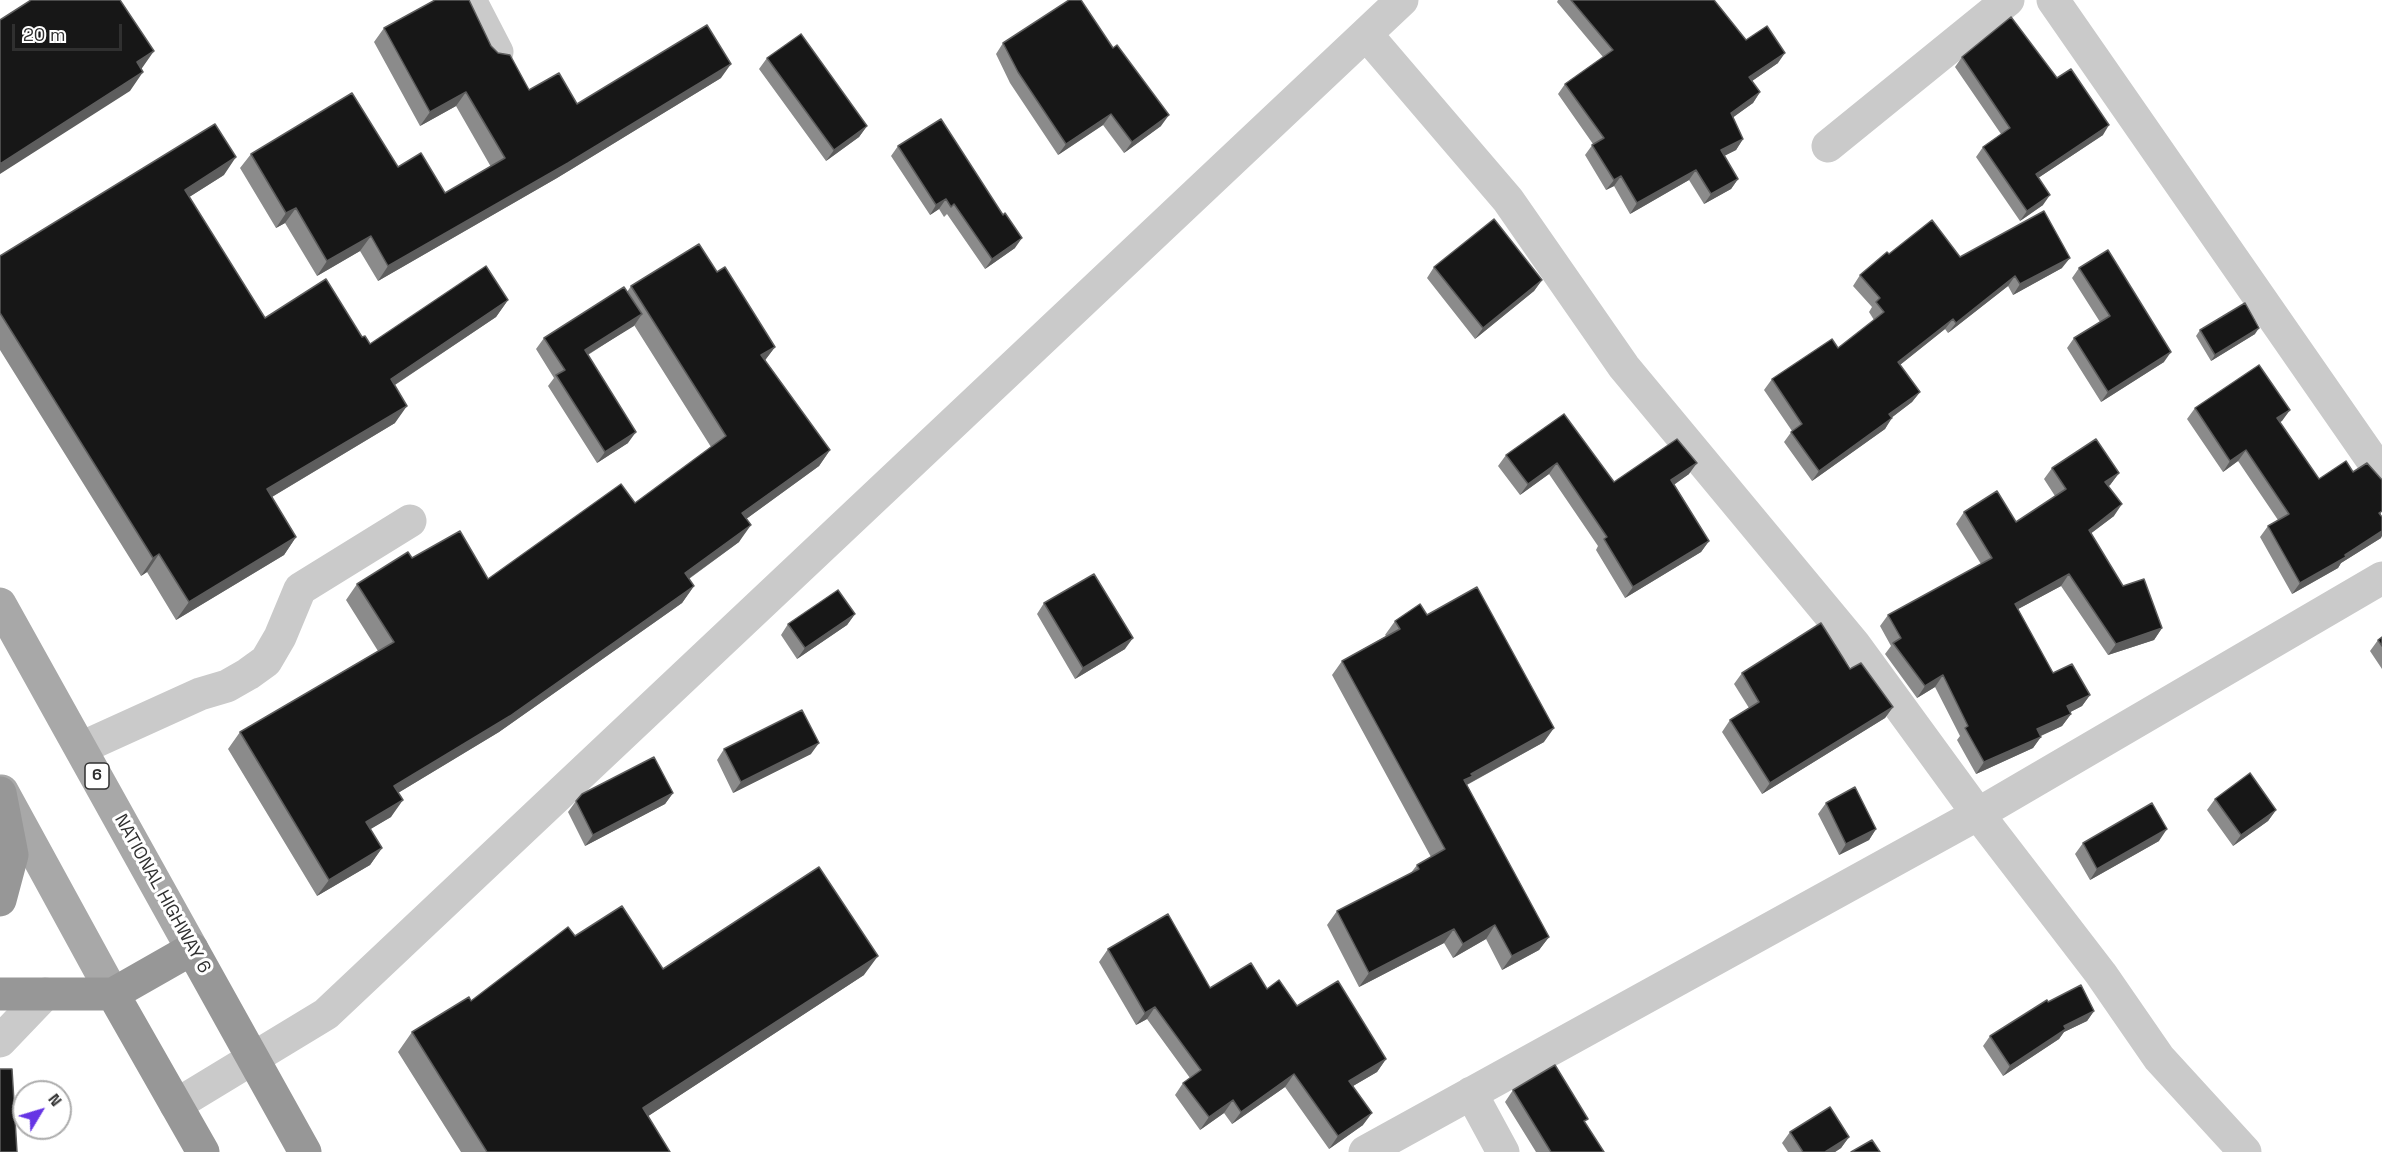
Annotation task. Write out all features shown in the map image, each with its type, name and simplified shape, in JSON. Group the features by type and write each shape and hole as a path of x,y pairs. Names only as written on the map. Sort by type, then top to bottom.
{"highway":[{"path":"0,793 12,855 0,900"},
{"name":"NATIONAL HIGHWAY 6","path":"192,949 305,1152"},
{"path":"0,994 113,994 192,949"},
{"path":"113,994 176,1105 196,1150"}],"main road":[{"name":"NATIONAL HIGHWAY 6","path":"0,604 192,949"},
{"path":"0,786 113,994"}],"street":[{"path":"470,0 497,51"},
{"path":"176,1105 326,1014 1402,0"},
{"path":"1828,146 2008,0"},
{"path":"2053,0 2382,474"},
{"path":"1366,34 1508,200 1624,368 1854,644 1978,814 2101,974 2159,1058 2245,1152"},
{"path":"81,748 200,693 227,686 248,674 266,661 300,589 410,521"},
{"path":"1365,1152 1978,814 2382,579"},
{"path":"0,1041 45,994"},
{"path":"1471,1093 1503,1152"}],"building":[{"path":"31,0 120,0 154,51 137,62 143,72 0,164 0,20"},
{"path":"435,0 469,0 491,46 498,53 510,55 529,90 559,73 577,104 707,25 731,64 568,163 388,266 371,236 327,261 296,208 286,213 251,154 352,93 398,167 421,153 445,193 505,158 466,92 430,112 384,28"},
{"path":"1069,0 1081,0 1113,48 1117,45 1169,115 1132,142 1111,114 1066,144 1018,72 1003,43"},
{"path":"1571,0 1714,0 1746,40 1767,26 1785,53 1749,77 1760,92 1731,113 1743,139 1721,150 1738,179 1711,194 1696,170 1637,203 1621,176 1614,180 1592,145 1604,138 1565,84 1613,50"},
{"path":"2011,17 2057,78 2071,69 2109,125 2036,174 2050,195 2027,211 1983,147 2010,128 1962,57"},
{"path":"801,34 867,126 834,150 767,58"},
{"path":"941,119 1003,215 1005,213 1022,238 992,259 954,204 951,207 946,199 936,205 898,146"},
{"path":"215,124 236,157 185,190 265,318 326,279 362,337 365,336 370,344 486,266 508,300 391,379 407,406 267,489 296,537 189,602 159,554 153,558 0,313 0,256"},
{"path":"2044,211 2070,258 2020,284 2015,276 1956,323 1953,319 1898,362 1920,392 1889,414 1892,418 1819,471 1791,432 1802,424 1772,379 1832,339 1838,348 1884,312 1876,302 1880,298 1860,275 1887,252 1889,254 1932,220 1960,257"},
{"path":"1494,219 1542,280 1483,328 1434,267"},
{"path":"699,244 717,272 725,267 775,347 761,355 830,450 742,513 751,525 685,573 694,586 510,716 394,786 403,800 366,822 382,848 329,880 240,732 394,642 357,584 408,552 412,558 460,531 488,579 621,484 635,503 726,436 631,286"},
{"path":"2108,250 2171,352 2108,392 2074,338 2110,316 2079,268"},
{"path":"624,287 642,314 585,350 636,432 605,452 556,375 565,370 544,338"},
{"path":"2245,303 2259,328 2215,355 2200,330"},
{"path":"2259,365 2290,410 2277,418 2319,479 2346,461 2353,472 2367,463 2382,480 2382,511 2379,513 2382,517 2382,531 2345,555 2346,557 2300,583 2268,526 2289,514 2246,450 2230,461 2195,408"},
{"path":"1564,414 1614,482 1677,439 1697,463 1671,480 1709,541 1633,587 1604,539 1607,537 1557,463 1528,484 1506,455"},
{"path":"2096,439 2119,473 2105,482 2122,504 2089,530 2123,586 2144,579 2162,628 2116,644 2069,574 2015,604 2053,673 2072,664 2090,695 2067,706 2071,714 2037,729 2041,737 1984,762 1965,728 1968,726 1943,675 1925,686 1893,643 1901,638 1888,615 1992,558 1964,512 1997,491 2016,522 2066,489 2052,468"},
{"path":"1094,574 1133,638 1083,668 1044,603"},
{"path":"1477,587 1554,728 1464,780 1549,937 1512,956 1495,925 1463,944 1454,929 1369,973 1337,911 1419,869 1417,865 1445,849 1342,661 1400,629 1395,621 1420,604 1427,615"},
{"path":"838,590 855,614 805,648 788,624"},
{"path":"1821,623 1850,669 1861,663 1893,707 1770,783 1730,720 1759,702 1742,673"},
{"path":"802,710 819,743 741,782 724,749"},
{"path":"654,757 673,793 593,835 576,801 582,794"},
{"path":"2250,773 2276,810 2241,835 2215,799"},
{"path":"1855,787 1876,829 1846,844 1826,803"},
{"path":"2152,803 2167,829 2097,869 2083,843"},
{"path":"819,867 878,956 643,1108 670,1152 487,1152 412,1032 469,997 471,1001 568,927 575,936 622,906 663,969"},
{"path":"1168,914 1210,988 1251,963 1267,989 1279,980 1297,1006 1338,981 1386,1059 1349,1081 1372,1113 1338,1136 1294,1074 1241,1112 1233,1100 1209,1117 1183,1083 1201,1070 1155,1007 1145,1013 1108,949"},
{"path":"2081,985 2094,1011 2064,1026 2066,1029 2010,1066 1990,1036 2047,1000 2048,1002"},
{"path":"1555,1065 1588,1119 1584,1121 1604,1152 1551,1152 1513,1090"},
{"path":"0,1069 12,1069 12,1140 16,1140 17,1152 0,1152"},
{"path":"1830,1107 1849,1137 1825,1152 1803,1152 1790,1132"},
{"path":"1872,1140 1880,1152 1851,1152"}]}
